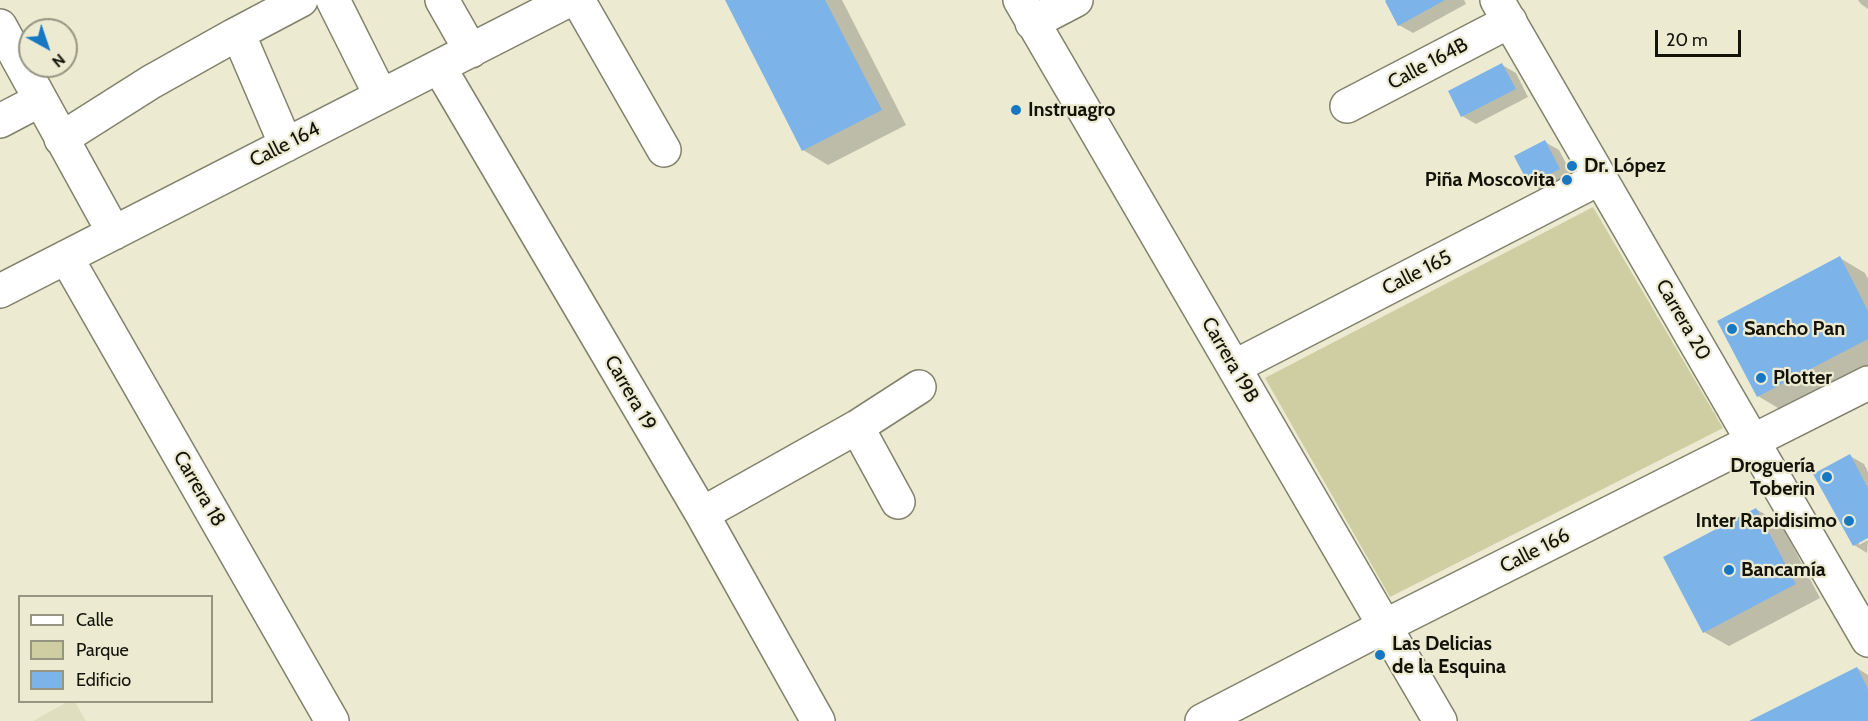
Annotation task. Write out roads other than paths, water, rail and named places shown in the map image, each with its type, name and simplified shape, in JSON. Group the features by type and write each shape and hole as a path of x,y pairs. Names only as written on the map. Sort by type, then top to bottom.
{"street":[{"path":"61,139 151,82 301,0"},
{"path":"333,0 381,96"},
{"path":"442,0 471,51"},
{"name":"Calle 164","path":"0,291 569,0"},
{"path":"578,0 664,150"},
{"path":"1026,11 1076,0"},
{"name":"Carrera 19B","path":"1026,11 1440,721"},
{"name":"Calle 164B","path":"1347,106 1503,11"},
{"name":"Carrera 20","path":"1503,11 1868,640"},
{"path":"0,26 114,233"},
{"path":"233,36 241,40 286,145"},
{"name":"Carrera 19","path":"439,67 702,514 818,721"},
{"path":"0,121 39,100"},
{"name":"Calle 165","path":"1234,368 1600,178"},
{"name":"Carrera 18","path":"66,257 332,721"},
{"name":"Calle 166","path":"1202,721 1385,626 1868,383"},
{"path":"702,514 857,427 919,387"},
{"path":"857,427 898,502"}],"place":[{"name":"Instruagro","path":"1016,110"},
{"name":"Dr. López","path":"1572,166"},
{"name":"Piña Moscovita","path":"1567,180"},
{"name":"Sancho Pan","path":"1732,329"},
{"name":"Plotter","path":"1761,378"},
{"name":"Droguería Toberin","path":"1827,477"},
{"name":"Inter Rapidisimo","path":"1849,521"},
{"name":"Bancamía","path":"1729,570"},
{"name":"Las Delicias de la Esquina","path":"1380,655"}]}
